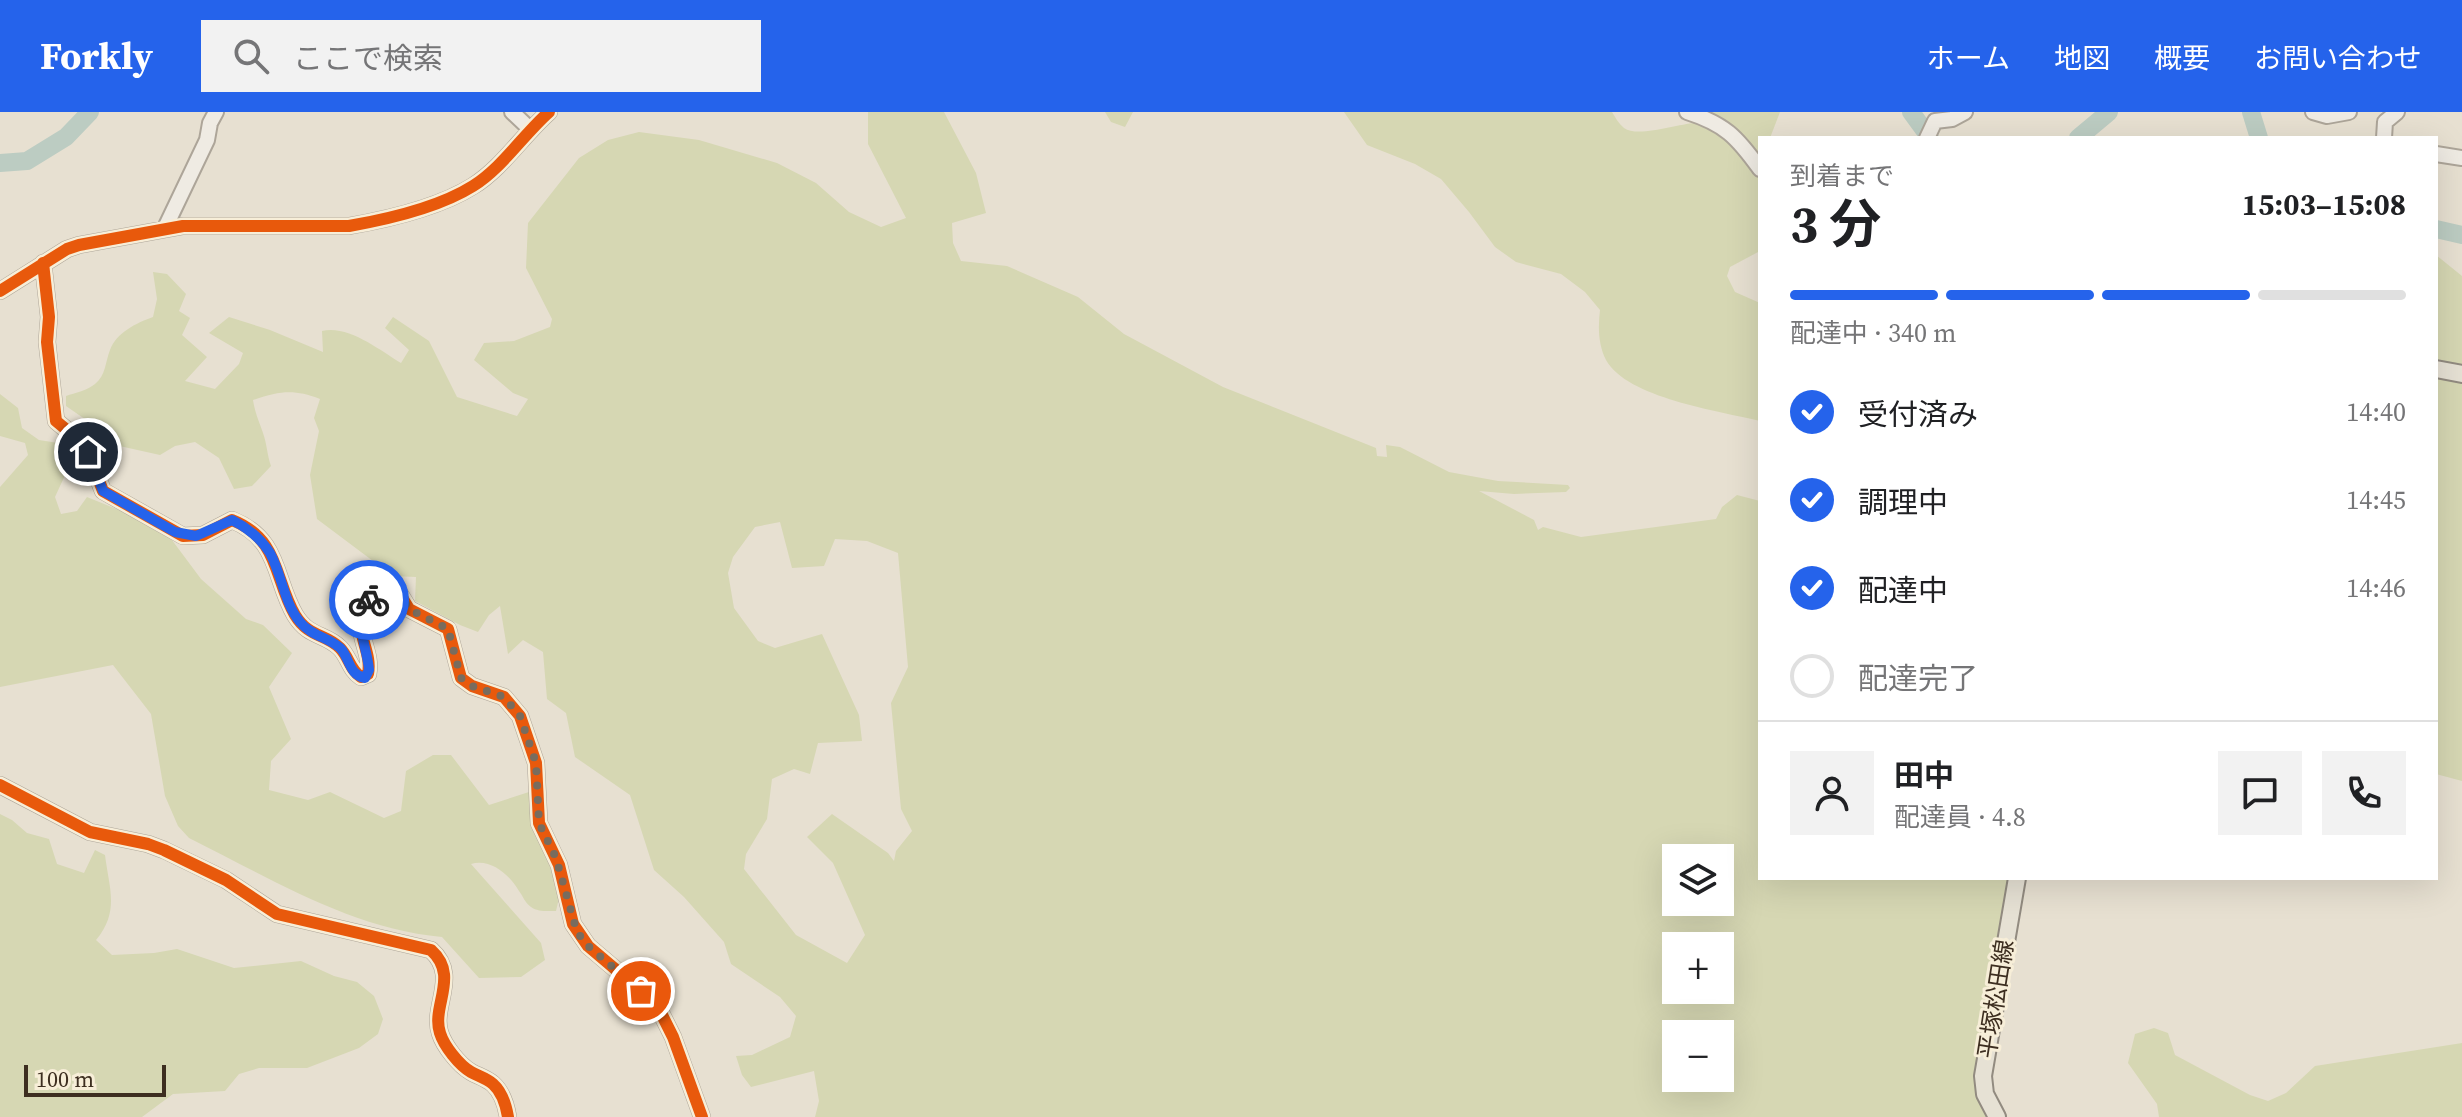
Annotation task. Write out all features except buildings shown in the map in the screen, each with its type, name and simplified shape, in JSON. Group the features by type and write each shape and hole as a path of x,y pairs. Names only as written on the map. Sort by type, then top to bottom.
{"main road":[{"name":"平塚松田線","path":"1997,1117 1985,1094 1983,1076 2017,880"}],"street":[{"path":"165,228 207,140 216,112"},
{"path":"512,112 530,129"},
{"path":"0,291 43,263 79,245 165,228 349,226 430,204 473,186 549,112"},
{"path":"1687,112 1714,121 1739,138 1758,166"},
{"path":"1931,124 1965,112"},
{"path":"2313,112 2327,116 2349,112"},
{"path":"2384,136 2386,115"},
{"path":"2438,154 2462,158"},
{"path":"43,263 54,414 60,427 85,445 103,491 183,536 203,535 232,520 243,526 270,553 292,609 301,623 313,634 338,646 353,671 361,677 368,674 369,666 361,637 362,611 377,587 385,582 393,583 409,609 448,629 458,672 466,683 504,697 514,707 536,763 539,823 559,865 573,924 588,946 641,991 662,1015 702,1117"},
{"path":"0,785 90,832 164,850 226,880 277,914 431,950 440,962 444,981 438,1025 442,1038 466,1069 494,1085 503,1097 508,1117"}],"green space":[{"path":"868,112 944,112 976,173 986,213 952,223 953,243 961,261 1007,266 1078,297 1124,334 1223,387 1376,448 1377,456 1387,457 1386,445 1400,447 1449,472 1498,481 1568,485 1570,488 1566,492 1514,494 1479,491 1534,520 1538,530 1543,527 1581,537 1716,519 1722,507 1737,495 1758,500 1758,880 2009,880 1982,1028 1979,1068 1991,1117 815,1117 819,1101 814,1071 751,1087 742,1075 736,1056 752,1055 790,1037 796,1016 780,997 731,964 724,942 684,897 654,870 630,795 575,757 566,713 547,699 543,652 523,640 508,654 500,606 489,615 478,632 415,601 416,577 393,576 317,519 310,475 319,431 314,418 320,399 287,392 253,400 271,466 252,486 234,489 219,458 195,442 175,446 160,455 106,443 92,424 66,406 66,396 89,388 99,380 117,339 153,317 157,299 153,272 167,274 186,294 179,311 190,318 182,335 207,357 185,381 215,389 239,364 243,353 209,333 229,317 323,352 322,331 343,332 401,363 409,350 385,328 393,317 429,341 457,397 517,416 528,399 513,393 474,360 484,343 514,341 550,327 552,319 526,268 528,223 579,158 608,140 639,132 699,140 777,163 816,183 849,212 881,227 906,218 868,144","holes":["780,522 792,568 824,566 835,539 867,541 898,553 908,667 891,703 901,809 912,831 896,851 894,861 888,853 832,814 807,837 833,863 865,935 847,963 796,935 744,869 746,854 767,819 772,779 794,769 810,774 818,743 862,741 859,715 822,634 775,648 758,641 734,608 728,573 733,557 755,527"]},
{"path":"1105,112 1133,112 1125,127 1111,122"},
{"path":"1344,112 1612,112 1624,128 1638,132 1695,123 1706,112 1780,112 1771,136 1758,136 1758,252 1730,267 1727,276 1735,292 1758,302 1758,421 1676,401 1633,384 1617,373 1601,348 1600,310 1585,292 1561,274 1516,262 1495,247 1441,179 1415,164 1367,145"},
{"path":"2438,257 2462,276 2462,781 2438,775"},
{"path":"0,394 18,408 22,428 39,440 71,445 72,460 55,497 61,514 77,511 87,497 163,528 201,579 246,619 263,625 292,653 269,687 291,739 271,761 269,790 308,800 330,792 384,818 401,811 406,771 433,755 451,755 489,805 529,792 565,873 556,911 531,907 510,879 492,865 471,864 541,943 545,960 521,977 479,978 442,937 375,924 343,913 189,838 178,826 165,796 151,714 113,665 0,687 0,487 28,455 25,443 0,436"},
{"path":"0,814 27,833 49,839 57,864 84,873 95,850 105,855 110,909 96,940 112,955 177,949 234,968 301,961 334,976 357,982 374,996 383,1019 378,1034 359,1048 307,1068 259,1068 239,1074 225,1091 173,1094 142,1117 0,1117"},
{"path":"2154,1028 2168,1033 2175,1055 2250,1095 2268,1101 2286,1093 2315,1066 2462,1043 2462,1117 2159,1117 2157,1104 2128,1063 2135,1034"}],"waterway":[{"path":"0,163 27,161 66,137 90,112"},
{"path":"1911,112 1929,136"},
{"path":"2080,136 2109,112"},
{"path":"2251,112 2258,136"},
{"path":"2438,229 2462,235"}],"cycle path":[{"path":"0,291 67,249 79,245 183,226 349,226 429,206 459,194 484,179 549,112"},
{"path":"43,263 49,317 47,342 56,421 85,445 103,491 183,536 203,535 232,520 248,528 259,538 274,561 288,601 300,622 340,648 361,677 368,674 369,664 361,630 363,611 378,587 385,582 393,583 409,609 448,629 461,678 472,686 504,697 520,716 536,763 539,823 559,865 573,924 588,946 641,991 662,1015 702,1117"},
{"path":"0,785 90,832 164,850 226,880 277,914 431,950 443,970 438,1023 442,1038 462,1065 496,1087 508,1117"}],"way so far":[{"path":"369,600 381,583 393,583 409,609 448,629 461,678 472,686 499,694 514,707 536,763 539,823 559,865 573,924 588,946 641,991"}],"route":[{"path":"88,452 103,491 183,536 203,535 232,520 243,526 270,553 281,574 292,609 301,623 313,634 338,646 357,676 365,678 369,666 361,617 369,600"}]}
